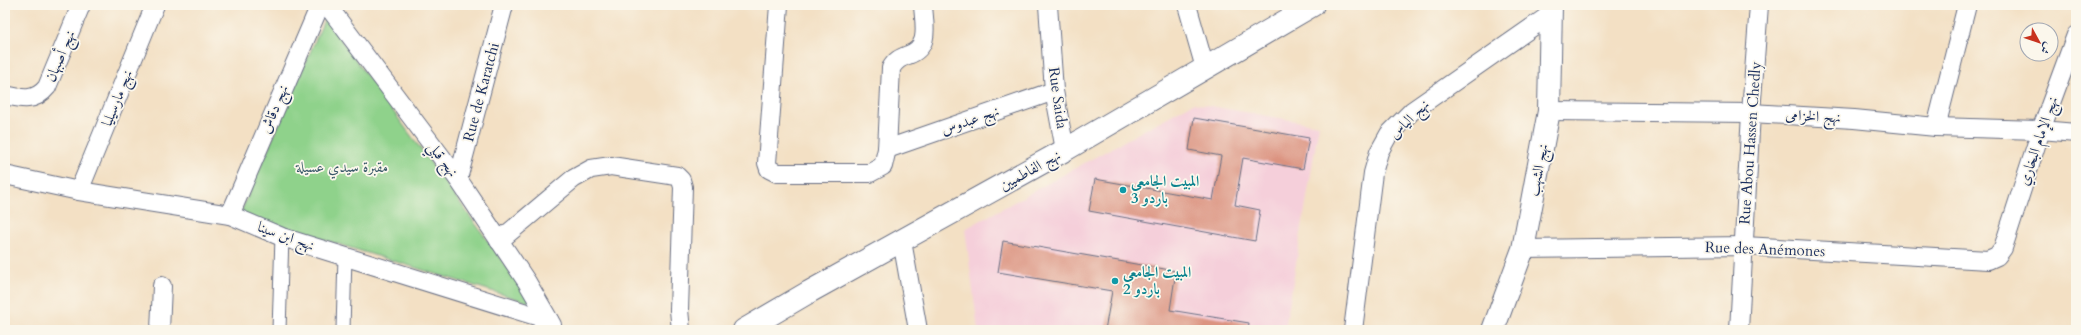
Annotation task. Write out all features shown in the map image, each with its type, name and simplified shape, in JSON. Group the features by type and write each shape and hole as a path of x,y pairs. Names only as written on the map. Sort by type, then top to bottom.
{"street":[{"name":"نهج أصبهان","path":"5,95 28,99 42,93 47,87 81,5"},
{"name":"نهج مارسيليا","path":"79,191 155,5"},
{"name":"نهج دقاش","path":"230,215 320,5"},
{"name":"نهج قبلي","path":"327,5 458,179 527,282 552,325"},
{"name":"Rue de Karatchi","path":"458,179 504,5"},
{"path":"779,5 767,163 769,169 777,173 870,173 883,166 887,149 891,68 899,58 917,52 922,47 924,38 923,5"},
{"name":"Rue Saida","path":"1048,5 1054,91 1065,150"},
{"path":"1187,5 1205,68"},
{"name":"نهج الفاطميين","path":"744,330 1065,150 1313,5"},
{"name":"Rue Abou Hassen Chedly","path":"1740,330 1750,113 1759,5"},
{"path":"1936,127 1967,5"},
{"name":"نهج الشهب","path":"1493,330 1523,249 1549,111 1551,10"},
{"name":"نهج الياس","path":"1352,330 1373,173 1379,152 1389,134 1424,102 1551,10"},
{"name":"نهج الإمام البخاري","path":"2003,248 2041,130 2076,35"},
{"name":"نهج عبدوس","path":"887,149 1054,91"},
{"name":"نهج الخزامى","path":"1549,111 1750,113 1854,119 1936,127 2041,130 2076,133"},
{"path":"499,241 573,179 590,169 611,166 677,176 681,180 683,187 679,310 681,330"},
{"name":"نهج ابن سينا","path":"5,175 79,191 230,215 282,237 345,256 552,325"},
{"path":"279,330 282,237"},
{"path":"902,241 918,330"},
{"name":"Rue des Anémones","path":"1523,249 1744,246 1988,260 1997,256 2003,248"},
{"path":"343,330 345,256"},
{"path":"160,330 162,286"}],"shaded area":[{"path":"1193,103 1319,125 1285,330 978,330 965,229"}],"green space":[{"name":"مقبرة سيدي عسيلة","path":"325,18 534,304 240,214"}],"building":[{"name":"المبيت الجامعي باردو 3","path":"1194,118 1309,138 1303,169 1243,158 1235,205 1260,210 1255,241 1089,211 1095,179 1213,200 1221,156 1189,150"},
{"name":"المبيت الجامعي باردو 2","path":"1003,241 1176,271 1170,310 1249,323 1248,330 1105,330 1112,291 998,272"}],"place":[{"name":"المبيت الجامعي باردو 3","path":"1123,190"},
{"name":"المبيت الجامعي باردو 2","path":"1115,281"}]}
